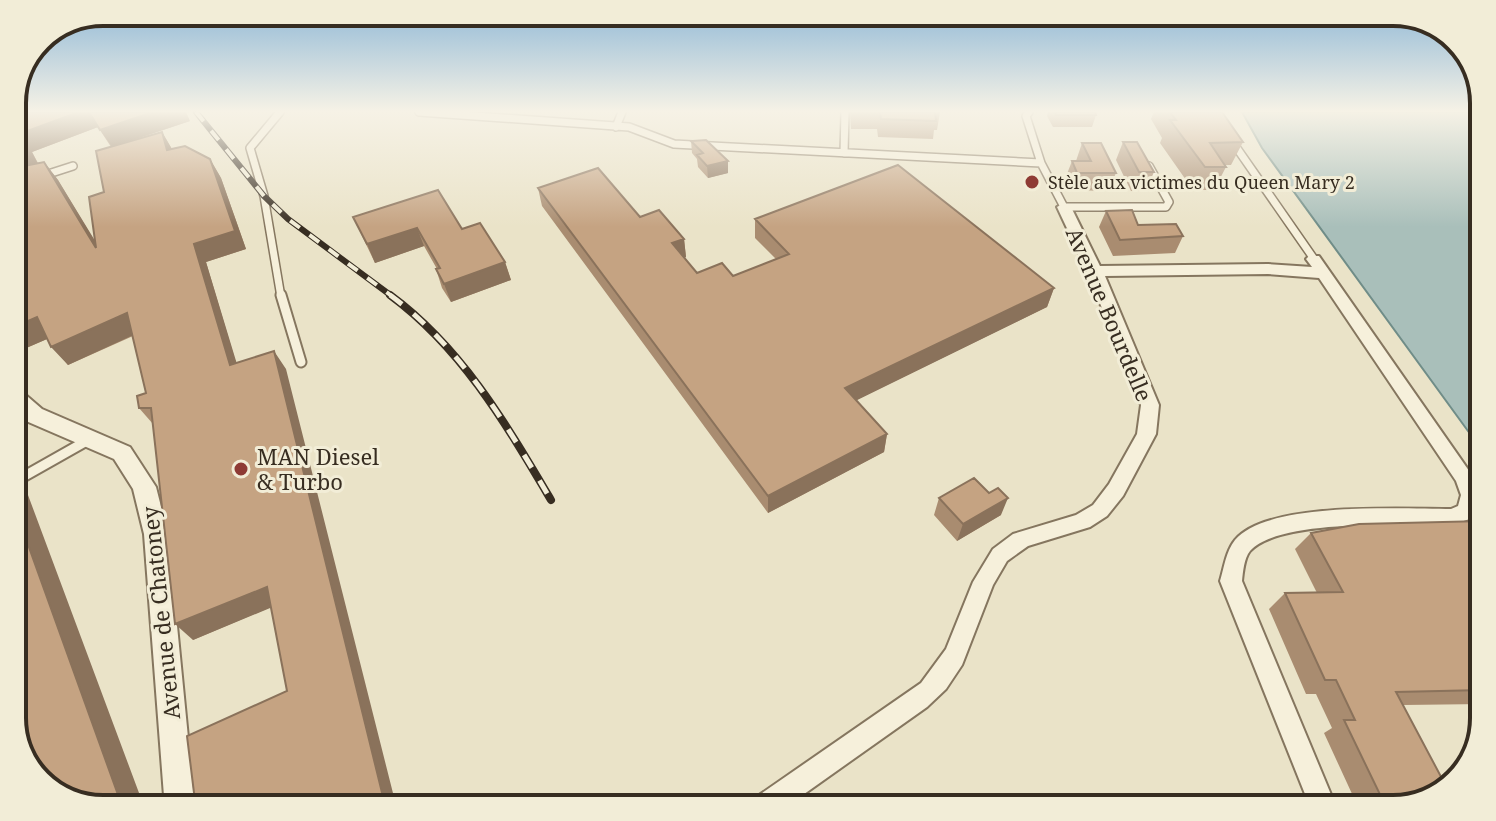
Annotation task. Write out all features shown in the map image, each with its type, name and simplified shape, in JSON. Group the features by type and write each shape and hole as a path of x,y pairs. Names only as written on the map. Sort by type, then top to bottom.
{"street":[{"name":"Avenue Bourdelle","path":"781,795 923,697 946,671 964,641 982,583 1001,554 1027,536 1053,532 1095,515 1147,435 1152,419 1150,405 1095,271 1064,207"},
{"path":"1095,271 1318,266 1464,478 1470,493"},
{"name":"Avenue de Chatoney","path":"26,408 34,415 122,453 144,487 156,534 179,795"},
{"path":"1318,795 1231,581 1242,546 1253,537 1288,524 1346,518 1451,517 1466,512 1470,506"}],"lane":[{"path":"251,150 264,196 283,309 301,362"},
{"path":"793,150 1041,163"},
{"path":"1037,150 1064,207 1166,207 1169,202 1167,194 1141,154"},
{"path":"1238,150 1318,266"},
{"path":"37,178 73,166"},
{"path":"26,475 90,439"}],"water":[{"path":"1264,150 1470,150 1470,434"}],"building":[{"name":"MAN Diesel & Turbo","path":"193,150 210,159 235,231 194,244 230,365 274,351 383,795 194,795 187,736 287,691 267,587 175,624 151,408 139,408 137,396 146,393 127,313 51,347 37,317 26,322 26,166 44,162 96,248 89,197 104,192 96,151"},
{"path":"700,150 717,150 728,161 707,166 697,155 703,153"},
{"path":"1086,150 1105,150 1116,173 1077,173 1072,161 1091,161"},
{"path":"1127,150 1142,150 1154,172 1139,172"},
{"path":"1193,150 1215,150 1226,167 1205,167"},
{"path":"898,165 1054,288 845,388 887,434 768,496 538,188 598,168 640,217 659,210 684,239 672,243 697,273 722,263 733,276 789,254 755,219"},
{"path":"438,190 462,229 480,223 505,262 444,284 436,269 440,268 417,228 367,244 353,217"},
{"path":"1132,210 1138,225 1176,224 1183,236 1120,240 1106,211"},
{"path":"974,478 989,493 998,488 1008,498 963,524 939,498"},
{"path":"1470,521 1470,690 1396,692 1441,778 1423,789 1403,794 1380,795 1344,720 1355,720 1336,680 1325,680 1285,593 1343,592 1311,533 1359,524"},
{"path":"26,539 118,795 93,794 64,785 42,765 32,748 26,723"}],"railway":[{"path":"227,150 264,196 288,219 393,297"},
{"path":"390,295 416,316 461,363 517,443 551,500"}],"place":[{"name":"Stèle aux victimes du Queen Mary 2","path":"1032,182"},
{"name":"MAN Diesel & Turbo","path":"241,469"}]}
